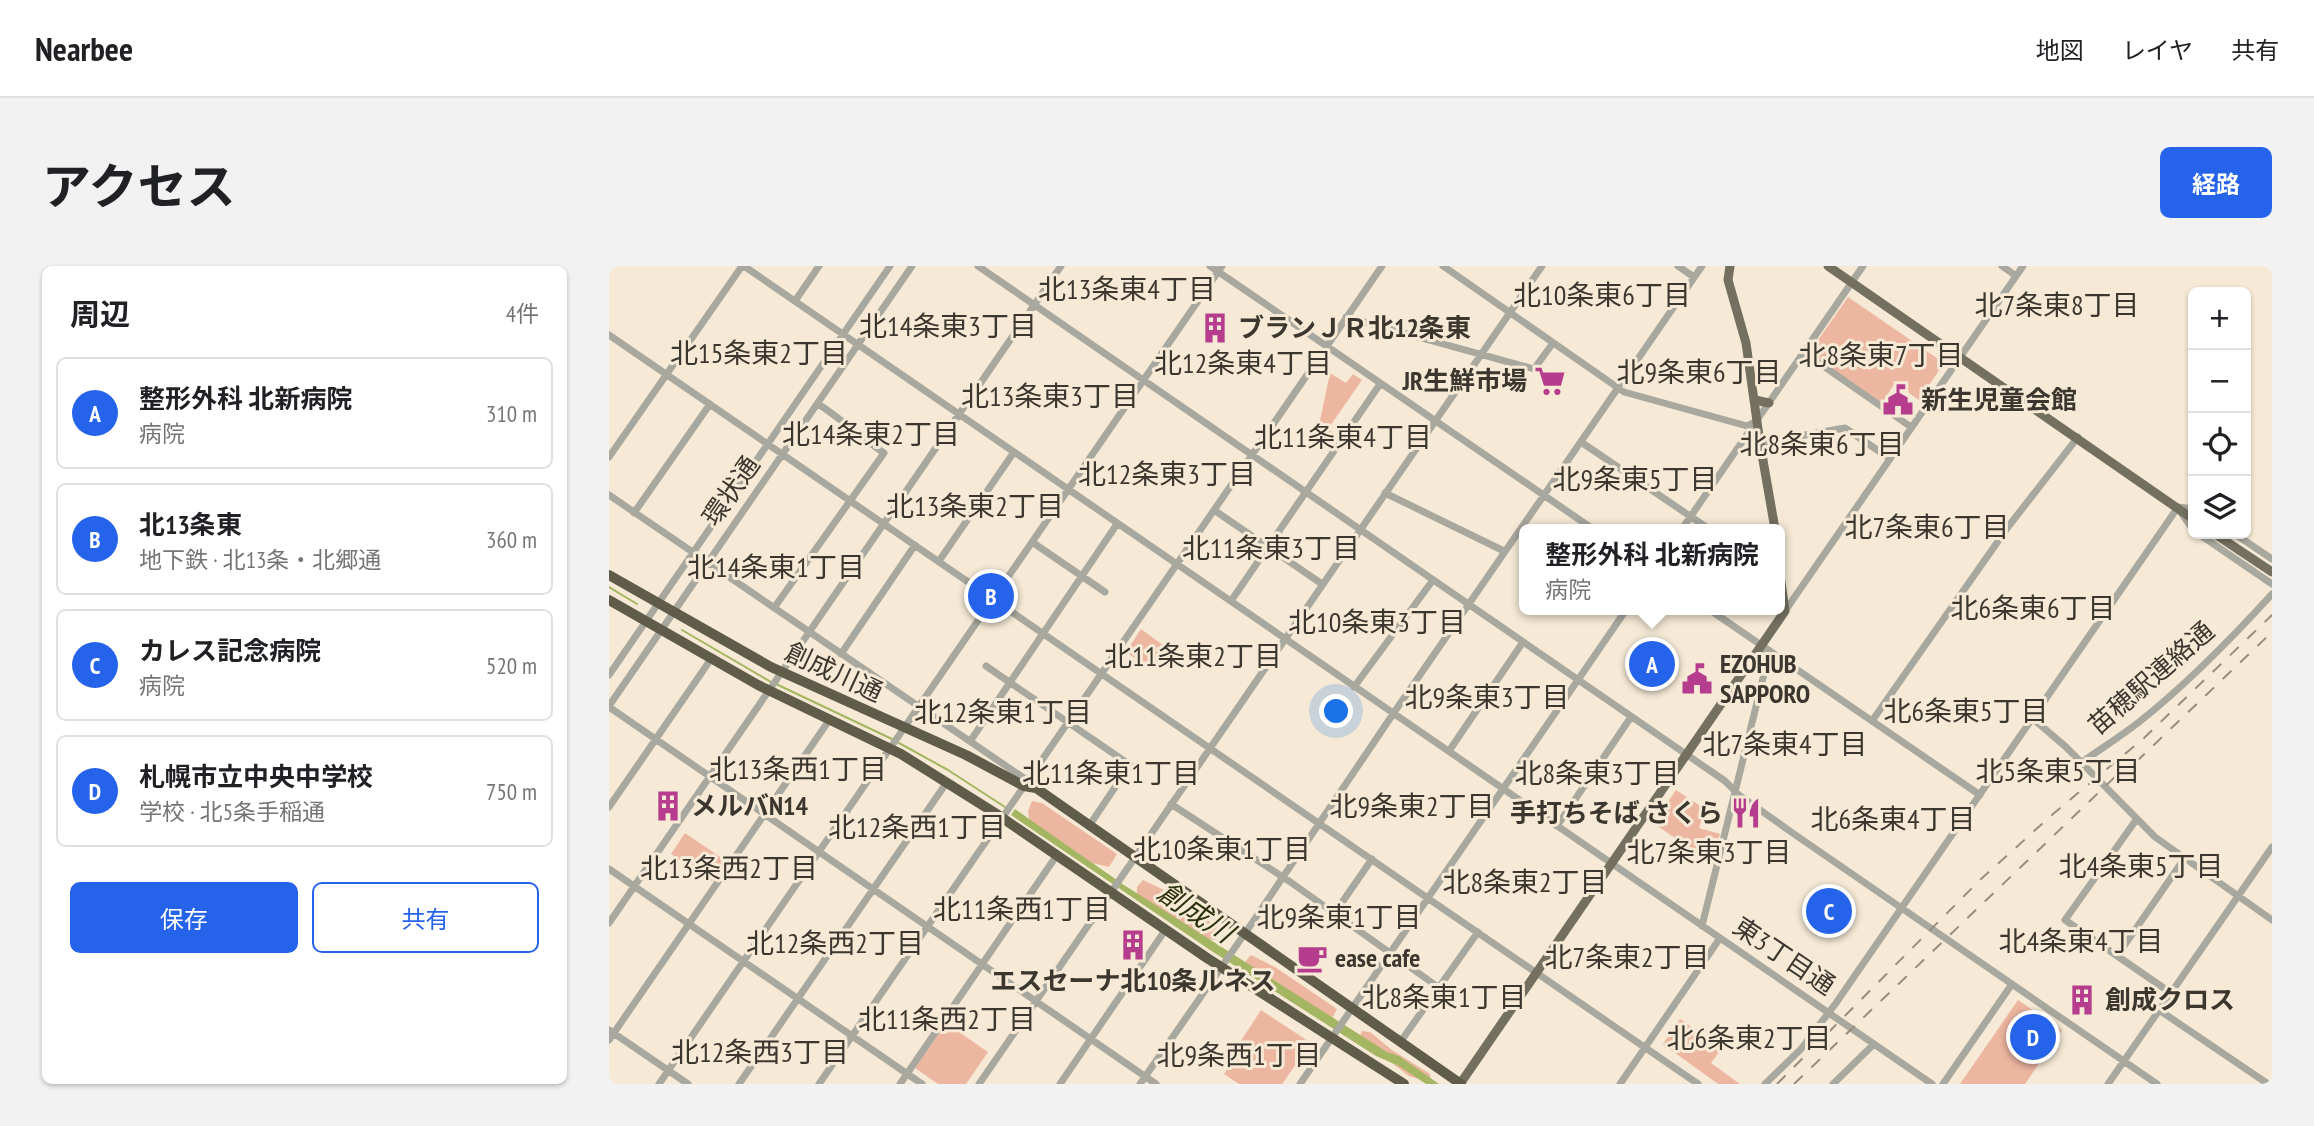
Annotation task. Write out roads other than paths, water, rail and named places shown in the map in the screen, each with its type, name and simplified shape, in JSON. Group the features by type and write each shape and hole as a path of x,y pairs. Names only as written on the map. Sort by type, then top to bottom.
{"highway":[{"name":"創成川通","path":"609,575 780,675 901,731 1030,785 1461,1084"},
{"name":"創成川通","path":"609,600 711,659 830,719 892,745 947,782 1004,815 1057,855 1116,886 1166,929 1227,959 1404,1084"}],"main road":[{"path":"1730,266 1728,280 1746,343 1774,524"},
{"path":"1828,266 2188,515"},
{"path":"1755,400 1769,403"},
{"path":"2222,539 2272,572"},
{"path":"1461,1084 1782,615"}],"street":[{"name":"東3丁目通","path":"743,266 1932,1084"},
{"path":"609,457 743,266"},
{"path":"795,301 819,266"},
{"name":"環状通","path":"609,675 891,266"},
{"name":"環状通","path":"609,707 912,266"},
{"path":"978,266 1687,755 2157,1084"},
{"path":"609,923 1061,266"},
{"path":"1210,266 1220,269 1380,384 1586,524"},
{"path":"819,1084 1011,805 1030,785 1068,722 1382,266"},
{"path":"1443,266 1624,391 1747,426 1757,421"},
{"path":"979,1084 1542,266"},
{"path":"1678,266 1694,277"},
{"path":"1523,524 1702,266"},
{"path":"1685,524 1863,266"},
{"path":"2002,266 2016,276"},
{"path":"1785,611 2023,266"},
{"path":"659,1084 1220,269"},
{"path":"1346,317 1534,369 1553,343"},
{"path":"609,335 1698,1084"},
{"path":"1803,352 1911,427"},
{"path":"1231,601 1380,384"},
{"path":"634,513 710,404"},
{"path":"774,608 884,453 818,404"},
{"path":"1760,443 1845,428 1889,458"},
{"path":"1873,721 2008,527 2078,437"},
{"path":"1581,442 1702,524"},
{"path":"939,561 1014,452"},
{"path":"1385,493 1504,551"},
{"path":"609,495 971,740 1030,785"},
{"path":"2178,507 2188,508"},
{"path":"2178,507 2188,522"},
{"path":"1765,1084 1801,1048 1829,1013 2178,507"},
{"path":"1214,510 1322,584"},
{"path":"971,740 1117,524"},
{"path":"1140,1084 1519,530"},
{"path":"2206,539 2272,584"},
{"path":"2242,539 2272,559"},
{"path":"1032,542 1105,592"},
{"path":"841,654 915,545"},
{"path":"1354,687 1433,580"},
{"name":"苗穂駅連絡通","path":"2272,594 2165,701 2081,763 2155,838 2272,920"},
{"path":"1300,1084 1623,615"},
{"path":"1717,615 1980,795"},
{"path":"1449,751 1523,642"},
{"path":"1702,926 1767,662 1762,646"},
{"path":"609,807 711,659"},
{"path":"986,666 1130,765 1089,826"},
{"path":"609,707 1156,1084"},
{"path":"1556,826 1631,717"},
{"path":"688,1084 611,1034 830,719"},
{"path":"2032,719 2081,763"},
{"path":"739,1084 947,782"},
{"path":"1171,804 1439,987"},
{"path":"2136,820 2066,920 2171,993"},
{"path":"2108,1084 2272,847"},
{"path":"899,1084 1057,855"},
{"path":"1334,914 1372,859"},
{"path":"2117,956 2184,859"},
{"path":"609,869 922,1084"},
{"path":"1060,1084 1166,929"},
{"path":"1401,1041 1478,932"},
{"path":"1621,1084 1720,938"},
{"path":"1943,1084 2012,984"},
{"path":"2159,1010 2268,1084"},
{"path":"1833,1084 1874,1044"}],"waterway":[{"name":"創成川","path":"609,587 637,604"},
{"name":"創成川","path":"682,630 771,682"},
{"name":"創成川","path":"776,684 894,740"},
{"name":"創成川","path":"899,743 948,770 1005,807"}],"railway":[{"path":"1777,1084 1980,880 2053,814 2144,738 2272,615"},
{"path":"2136,762 2272,632"},
{"path":"1794,1084 2141,752"}],"place":[{"name":"ブランＪＲ北12条東","path":"1215,328"},
{"name":"JR生鮮市場","path":"1550,381"},
{"name":"新生児童会館","path":"1898,400"},
{"name":"北13条東","path":"991,596"},
{"name":"整形外科 北新病院","path":"1652,664"},
{"name":"EZOHUB SAPPORO","path":"1697,679"},
{"name":"メルバN14","path":"668,806"},
{"name":"手打ちそば さくら","path":"1746,813"},
{"name":"カレス記念病院","path":"1829,911"},
{"name":"エスセーナ北10条ルネス","path":"1133,945"},
{"name":"ease cafe","path":"1312,958"},
{"name":"創成クロス","path":"2082,1000"},
{"name":"札幌市立中央中学校","path":"2033,1037"}],"district":[{"name":"北13条東4丁目","path":"1127,289"},
{"name":"北10条東6丁目","path":"1602,295"},
{"name":"北7条東8丁目","path":"2057,305"},
{"name":"北14条東3丁目","path":"948,326"},
{"name":"北15条東2丁目","path":"759,353"},
{"name":"北8条東7丁目","path":"1881,355"},
{"name":"北12条東4丁目","path":"1243,363"},
{"name":"北9条東6丁目","path":"1699,372"},
{"name":"北13条東3丁目","path":"1050,396"},
{"name":"北14条東2丁目","path":"871,434"},
{"name":"北11条東4丁目","path":"1343,437"},
{"name":"北8条東6丁目","path":"1822,444"},
{"name":"北12条東3丁目","path":"1167,474"},
{"name":"北9条東5丁目","path":"1635,479"},
{"name":"北13条東2丁目","path":"975,506"},
{"name":"北7条東6丁目","path":"1927,527"},
{"name":"北11条東3丁目","path":"1271,548"},
{"name":"北14条東1丁目","path":"776,567"},
{"name":"北6条東6丁目","path":"2033,608"},
{"name":"北10条東3丁目","path":"1377,622"},
{"name":"北11条東2丁目","path":"1193,656"},
{"name":"北9条東3丁目","path":"1487,697"},
{"name":"北6条東5丁目","path":"1966,711"},
{"name":"北12条東1丁目","path":"1003,712"},
{"name":"北7条東4丁目","path":"1785,744"},
{"name":"北13条西1丁目","path":"798,769"},
{"name":"北5条東5丁目","path":"2058,771"},
{"name":"北11条東1丁目","path":"1111,773"},
{"name":"北8条東3丁目","path":"1597,773"},
{"name":"北9条東2丁目","path":"1412,806"},
{"name":"北6条東4丁目","path":"1893,819"},
{"name":"北12条西1丁目","path":"917,827"},
{"name":"北10条東1丁目","path":"1222,849"},
{"name":"北7条東3丁目","path":"1709,852"},
{"name":"北4条東5丁目","path":"2141,866"},
{"name":"北13条西2丁目","path":"729,868"},
{"name":"北8条東2丁目","path":"1525,882"},
{"name":"北11条西1丁目","path":"1022,909"},
{"name":"北9条東1丁目","path":"1339,917"},
{"name":"北4条東4丁目","path":"2081,941"},
{"name":"北12条西2丁目","path":"835,943"},
{"name":"北7条東2丁目","path":"1627,957"},
{"name":"北8条東1丁目","path":"1444,997"},
{"name":"北11条西2丁目","path":"947,1019"},
{"name":"北6条東2丁目","path":"1749,1038"},
{"name":"北12条西3丁目","path":"760,1052"},
{"name":"北9条西1丁目","path":"1239,1055"}]}
